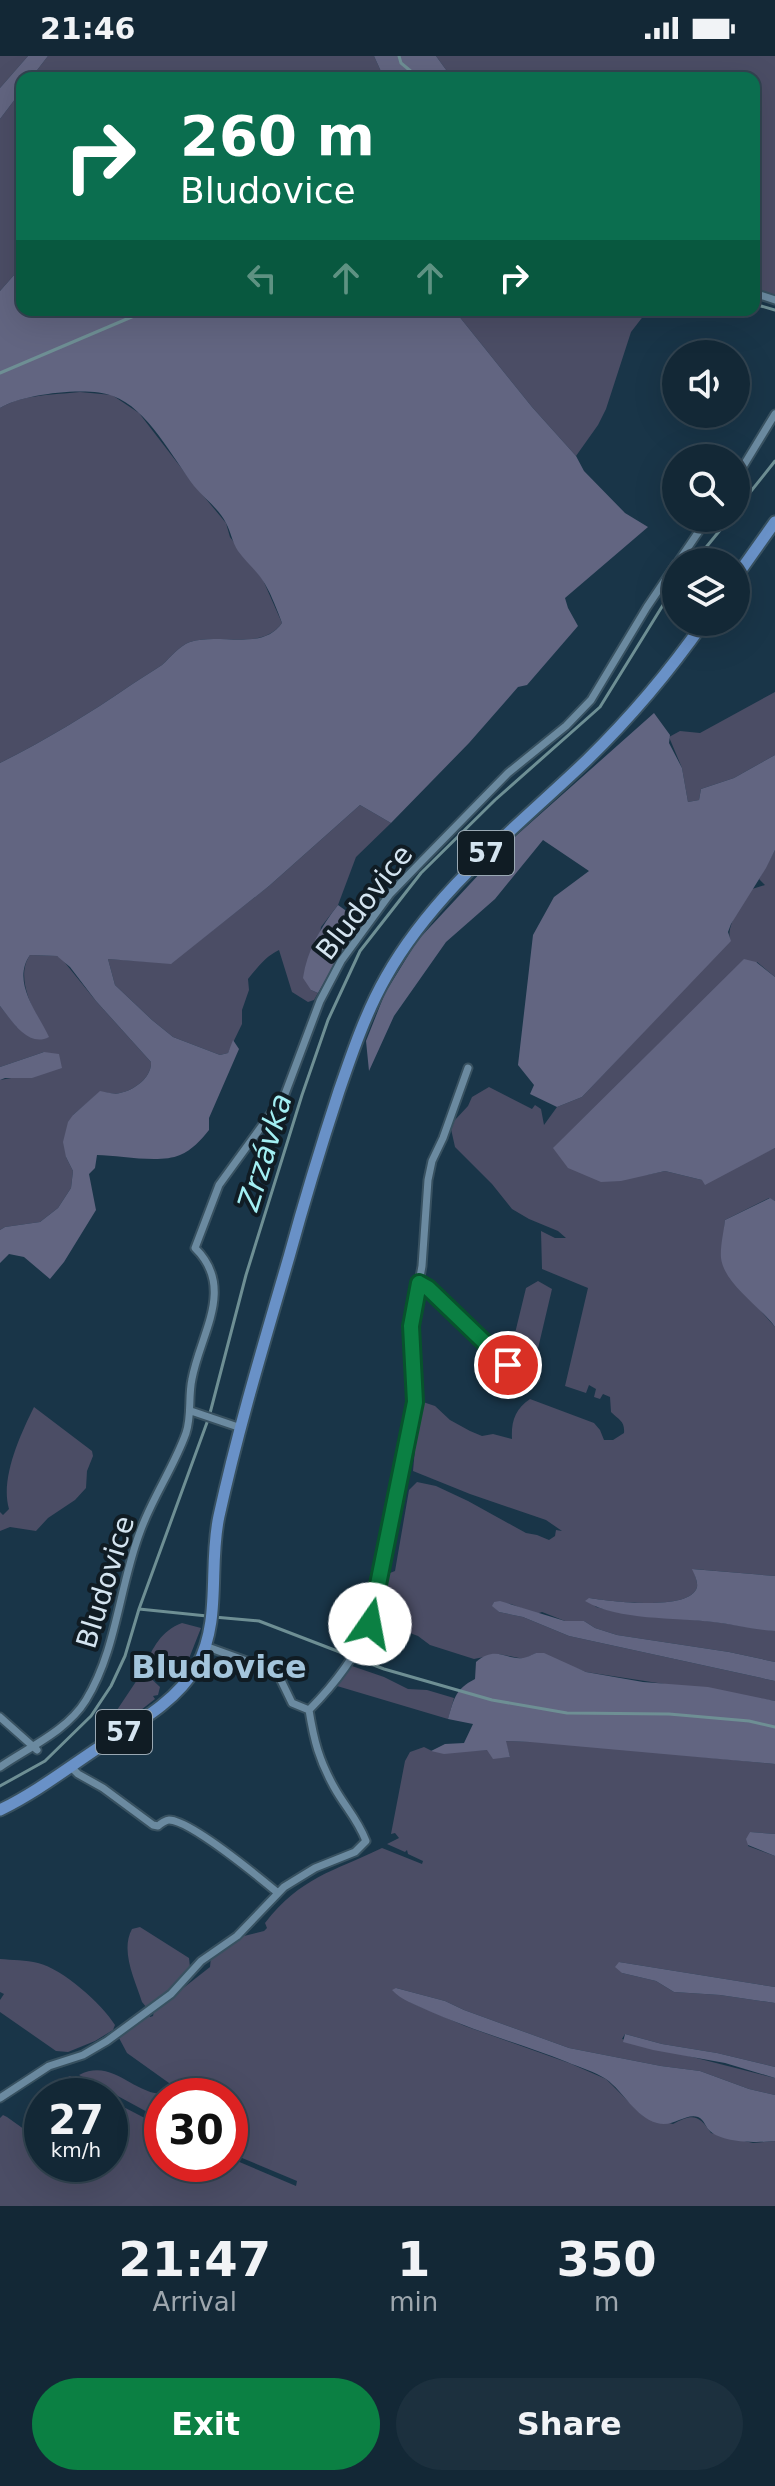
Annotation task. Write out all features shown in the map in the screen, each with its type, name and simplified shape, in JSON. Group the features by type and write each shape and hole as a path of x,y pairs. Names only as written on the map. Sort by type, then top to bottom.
{"main road":[{"path":"750,557 775,522"},
{"name":"57","path":"0,1810 37,1790 144,1719 173,1696 192,1674 205,1646 212,1616 215,1534 241,1428 330,1118 349,1061 386,976 412,937 447,895 489,850 624,723 670,670 694,636"}],"street":[{"path":"750,455 775,414"},
{"name":"Bludovice","path":"0,1767 34,1748 62,1727 85,1702 93,1685 116,1622 139,1533 194,1412 188,1397 192,1374 207,1331 215,1293 211,1271 195,1248 219,1185 285,1094 320,1001 341,961 390,894 508,773 566,726 591,700 662,585"},
{"path":"309,1710 333,1686 358,1650 370,1624 415,1402 411,1326 419,1283 428,1180 432,1161 468,1068"},
{"path":"419,1283 428,1288 508,1365 535,1378"},
{"path":"194,1412 241,1428"},
{"path":"205,1646 277,1672 292,1703 309,1710"},
{"path":"0,2098 49,2066 83,2055 107,2041 171,1994 201,1961 237,1936 284,1887 315,1868 355,1852 366,1841 357,1820 335,1789 315,1747 309,1710"},
{"path":"0,1717 34,1748"},
{"path":"71,1767 153,1825 171,1821 200,1835 278,1893"}],"shaded area":[{"path":"0,56 28,56 0,88"},
{"path":"28,56 48,56 36,72 16,72 16,98 0,119 0,88"},
{"path":"48,56 374,56 381,72 36,72"},
{"path":"374,56 436,56 448,72 381,72"},
{"path":"436,56 775,56 775,296 760,290 760,72 448,72"},
{"path":"16,98 16,273 0,291 0,119"},
{"path":"16,273 16,316 459,316 576,456 584,471 625,513 648,527 565,598 578,626 527,685 518,687 469,743 391,823 360,805 269,886 171,964 108,959 115,985 173,1037 220,1055 228,1053 233,1040 239,1049 209,1118 209,1130 192,1148 180,1155 161,1159 97,1155 95,1168 89,1174 96,1210 50,1279 24,1257 9,1254 0,1263 0,1230 40,1222 58,1208 71,1188 73,1171 63,1142 68,1122 100,1091 118,1094 137,1086 149,1073 151,1062 70,967 57,956 30,955 23,976 28,997 49,1037 34,1039 27,1036 0,1006 0,763 99,706 162,665 190,642 263,637 282,623 265,584 238,551 223,518 194,486 137,411 113,396 88,392 39,395 0,408 0,291"},
{"path":"459,316 643,316 631,332 606,409 576,456"},
{"path":"80,392 112,395 139,413 226,523 230,537 263,580 282,623 263,637 190,642 162,665 99,706 0,763 0,408 28,398"},
{"path":"775,692 775,755 734,778 701,789 699,800 688,802 682,768 669,737 680,731 700,733"},
{"path":"654,713 670,735 669,743 682,768 688,802 699,800 701,789 734,778 775,755 775,850 731,924 728,932 731,941 582,1097 557,1107 530,1094 534,1085 518,1065 533,935 554,897 589,871 543,840 495,899 446,942 394,1016 369,1071 366,1041 385,993 417,941 509,842"},
{"path":"360,805 391,823 356,857 338,905 321,927 311,990 318,993 314,1000 308,1002 292,992 279,950 248,979 249,990 242,1010 242,1024 228,1053 220,1055 173,1037 115,985 108,959 171,963 269,886"},
{"path":"775,850 775,977 757,962 646,1175 665,1171 702,1180 775,1148 775,1201 769,1198 725,1220 724,1237 730,1276 775,1327 775,1576 693,1569 697,1587 691,1595 680,1600 648,1603 589,1598 596,1607 617,1612 775,1631 775,1662 617,1635 584,1621 565,1621 511,1604 494,1602 493,1606 499,1612 523,1617 569,1636 775,1681 775,1701 586,1672 536,1653 524,1659 499,1654 474,1659 430,1645 418,1636 385,1624 387,1585 390,1573 395,1571 409,1490 417,1482 436,1486 526,1533 549,1540 555,1536 556,1530 562,1531 546,1520 413,1471 419,1405 423,1402 435,1406 450,1420 482,1436 493,1434 512,1439 515,1416 530,1399 594,1423 604,1440 613,1440 624,1433 622,1423 611,1412 610,1397 603,1394 600,1399 594,1397 596,1389 589,1385 586,1393 565,1386 588,1288 542,1269 541,1231 555,1238 566,1238 512,1209 455,1147 451,1129 454,1121 472,1097 489,1087 532,1109 535,1105 541,1109 544,1125 557,1107 582,1097 730,940 733,920 740,907 752,889 765,885 759,879"},
{"path":"338,905 363,923 318,993 311,990 303,978 305,968 316,939"},
{"path":"30,955 62,959 151,1062 151,1068 137,1086 118,1094 100,1092 73,1115 66,1157 73,1171 71,1188 58,1208 40,1222 0,1230 0,1080 17,1077 44,1052 0,1067 0,1006 17,1027 41,1024 24,981"},
{"path":"744,959 756,962 775,977 775,1148 705,1185 702,1180 665,1171 621,1181 601,1182 568,1168 553,1148"},
{"path":"44,1052 59,1054 62,1068 32,1078 0,1080 0,1067"},
{"path":"770,1198 775,1201 775,1327 736,1286 721,1258 725,1220"},
{"path":"538,1281 552,1289 532,1374 508,1362 526,1288"},
{"path":"34,1407 92,1451 86,1488 36,1531 10,1527 0,1531 0,1512 3,1515 9,1509 9,1471"},
{"path":"692,1569 775,1576 775,1631 630,1615 585,1601 589,1598 648,1603 680,1600 691,1595 697,1587"},
{"path":"500,1601 565,1621 584,1621 617,1635 775,1662 775,1681 569,1636 523,1617 499,1612 492,1606"},
{"path":"182,1623 201,1628 188,1661 177,1675 170,1675 162,1681 144,1668 158,1641 168,1630"},
{"path":"544,1653 586,1672 643,1682 708,1687 775,1701 775,1764 506,1741 510,1757 493,1759 487,1750 444,1754 431,1751 445,1744 464,1743 473,1724 448,1719 459,1691 475,1679 476,1662 489,1654 523,1658"},
{"path":"352,1666 408,1689 427,1690 454,1698 448,1719 337,1686"},
{"path":"143,1671 160,1687 158,1695 153,1696 155,1699 127,1721 122,1724 115,1722 113,1716"},
{"path":"505,1741 563,1743 775,1764 775,1834 750,1832 748,1846 775,1856 775,1987 619,1962 622,1973 656,1981 674,1992 775,2003 775,2067 625,2034 622,2039 775,2078 775,2095 700,2071 569,2048 445,2001 396,1988 410,2002 465,2026 606,2079 643,2116 673,2124 691,2117 703,2122 711,2133 753,2143 775,2141 775,2206 0,2206 0,2118 3,2115 24,2129 24,2182 128,2182 128,2109 144,2118 144,2182 248,2182 248,2166 296,2186 297,2181 248,2161 248,2078 162,2078 127,2053 119,2038 149,2014 153,2016 154,2011 210,1967 211,1957 244,1936 264,1931 267,1928 265,1923 291,1895 318,1877 382,1848 422,1864 423,1861 408,1854 407,1850 405,1852 387,1844 399,1838 395,1833 391,1834 405,1761 410,1752 424,1747 432,1751 488,1750 493,1758 510,1757"},
{"path":"750,1832 775,1834 775,1856 748,1845 746,1839"},
{"path":"140,1927 189,1958 190,1967 147,2008 142,2002 128,1956 132,1929"},
{"path":"0,1959 38,1963 59,1972 101,2007 115,2025 113,2030 68,2052 56,2051 0,2012 0,2000 4,1994 0,1992"},
{"path":"619,1962 775,1987 775,2003 674,1992 656,1981 622,1973 615,1967"},
{"path":"396,1988 445,2001 569,2048 700,2071 775,2095 775,2141 750,2142 723,2138 693,2116 663,2124 649,2120 602,2076 429,2011 400,1997 392,1990"},
{"path":"625,2034 775,2067 775,2078 725,2063 623,2042"},
{"path":"91,2071 121,2078 85,2078 79,2075"},
{"path":"128,2081 144,2089 144,2110 128,2102"}],"waterway":[{"path":"399,56 401,63 412,72"},
{"path":"760,306 775,310"},
{"path":"0,373 134,316"},
{"name":"Zrzávka","path":"750,492 775,461"},
{"name":"Zrzávka","path":"705,548 719,532"},
{"name":"Zrzávka","path":"0,1786 45,1761 91,1716 111,1686 125,1656 209,1417 246,1275 302,1095 328,1020 360,951 421,873 495,800 600,707 662,607"},
{"path":"139,1609 207,1616"},
{"path":"214,1617 259,1621 384,1669 492,1700 567,1713 669,1714 749,1721 775,1727"}],"district":[{"name":"Bludovice","path":"219,1667"}],"route":[{"path":"370,1624 415,1402 411,1326 419,1283 428,1288 508,1365"}]}
